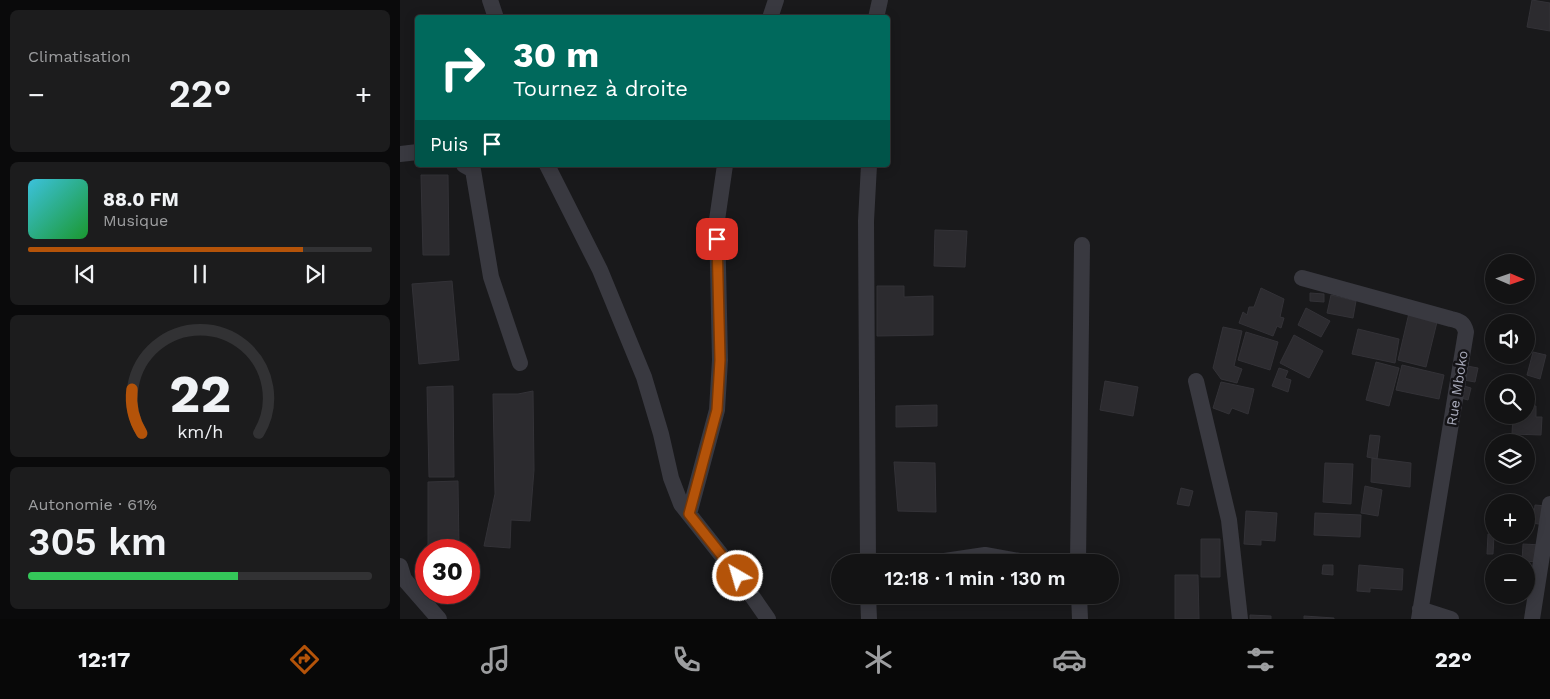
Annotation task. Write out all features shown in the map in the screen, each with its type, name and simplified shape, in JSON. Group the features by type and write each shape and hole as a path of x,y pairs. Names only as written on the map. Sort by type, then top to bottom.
{"street":[{"path":"490,0 495,15"},
{"path":"771,15 776,0"},
{"path":"877,15 880,0"},
{"path":"400,154 415,152"},
{"path":"468,167 473,170 491,277 520,363"},
{"path":"548,167 600,270 640,368 661,434 674,490 689,514 738,576 768,619"},
{"path":"689,514 717,410 720,360 717,220 725,167"},
{"path":"868,554 866,221 869,167"},
{"path":"1078,554 1082,245"},
{"name":"Rue Mboko","path":"1302,278 1460,321 1464,326 1466,332 1419,614"},
{"path":"1196,381 1229,520 1240,619"},
{"path":"1532,619 1549,512"},
{"path":"400,566 404,579 439,619"},
{"path":"868,604 869,619"},
{"path":"1079,604 1080,619"},
{"path":"1419,614 1451,619"}],"building":[{"path":"1532,0 1550,3 1550,31 1527,27"},
{"path":"421,175 448,175 449,255 423,255"},
{"path":"935,230 967,231 965,267 934,266"},
{"path":"452,281 459,360 419,364 412,284"},
{"path":"877,286 904,286 904,297 933,296 933,335 877,336"},
{"path":"1261,288 1284,299 1280,317 1284,318 1281,328 1277,326 1273,336 1239,323 1243,312 1247,315 1249,307 1254,307"},
{"path":"1310,293 1324,294 1324,302 1310,301"},
{"path":"1331,295 1356,301 1353,318 1327,313"},
{"path":"1306,308 1330,321 1321,337 1298,325"},
{"path":"1409,313 1437,322 1426,367 1398,360"},
{"path":"1223,327 1242,331 1234,366 1242,369 1237,383 1221,379 1213,368"},
{"path":"1358,329 1399,339 1395,363 1352,354"},
{"path":"1246,332 1278,342 1270,370 1238,360"},
{"path":"1294,335 1323,351 1309,378 1280,363"},
{"path":"1535,352 1546,355 1540,379 1535,377 1535,374 1527,374 1530,364 1535,364"},
{"path":"1376,362 1399,368 1389,406 1366,400"},
{"path":"1402,365 1444,375 1439,399 1396,390"},
{"path":"1467,366 1478,368 1475,382 1464,380"},
{"path":"1279,368 1288,371 1285,378 1291,380 1288,392 1272,386"},
{"path":"1105,381 1138,387 1133,416 1100,410"},
{"path":"1221,382 1254,389 1248,414 1232,408 1229,414 1213,408"},
{"path":"453,386 454,477 429,477 427,387"},
{"path":"1464,386 1471,388 1468,400 1461,398"},
{"path":"533,391 534,470 530,521 511,520 510,548 484,546 495,494 493,394 518,394"},
{"path":"937,405 937,426 896,427 896,406"},
{"path":"1536,406 1536,417 1542,417 1541,435 1512,434 1513,424 1535,424"},
{"path":"1370,435 1380,436 1377,459 1367,457"},
{"path":"1372,458 1411,463 1410,487 1371,482"},
{"path":"894,462 935,463 936,512 898,511"},
{"path":"1325,463 1353,464 1351,504 1323,502"},
{"path":"458,481 459,539 428,539 428,482"},
{"path":"1365,486 1382,490 1378,516 1361,513"},
{"path":"1181,488 1193,491 1189,506 1177,504"},
{"path":"1535,505 1546,506 1544,525 1535,523"},
{"path":"1246,511 1277,513 1275,541 1261,540 1261,545 1244,544"},
{"path":"1315,513 1361,515 1360,537 1314,535"},
{"path":"1201,539 1220,539 1220,577 1201,577"},
{"path":"1488,544 1494,544 1493,554 1487,554"},
{"path":"1523,544 1542,545 1540,562 1535,562 1535,554 1522,554"},
{"path":"1323,565 1333,565 1333,575 1322,574"},
{"path":"1359,565 1403,569 1402,590 1370,588 1370,592 1357,591"},
{"path":"1175,575 1198,575 1199,619 1175,619"},
{"path":"1250,615 1271,616 1271,619 1250,619"},
{"path":"1304,616 1334,618 1334,619 1304,619"}],"route":[{"path":"717,239 720,360 717,410 689,514 738,576"}]}
